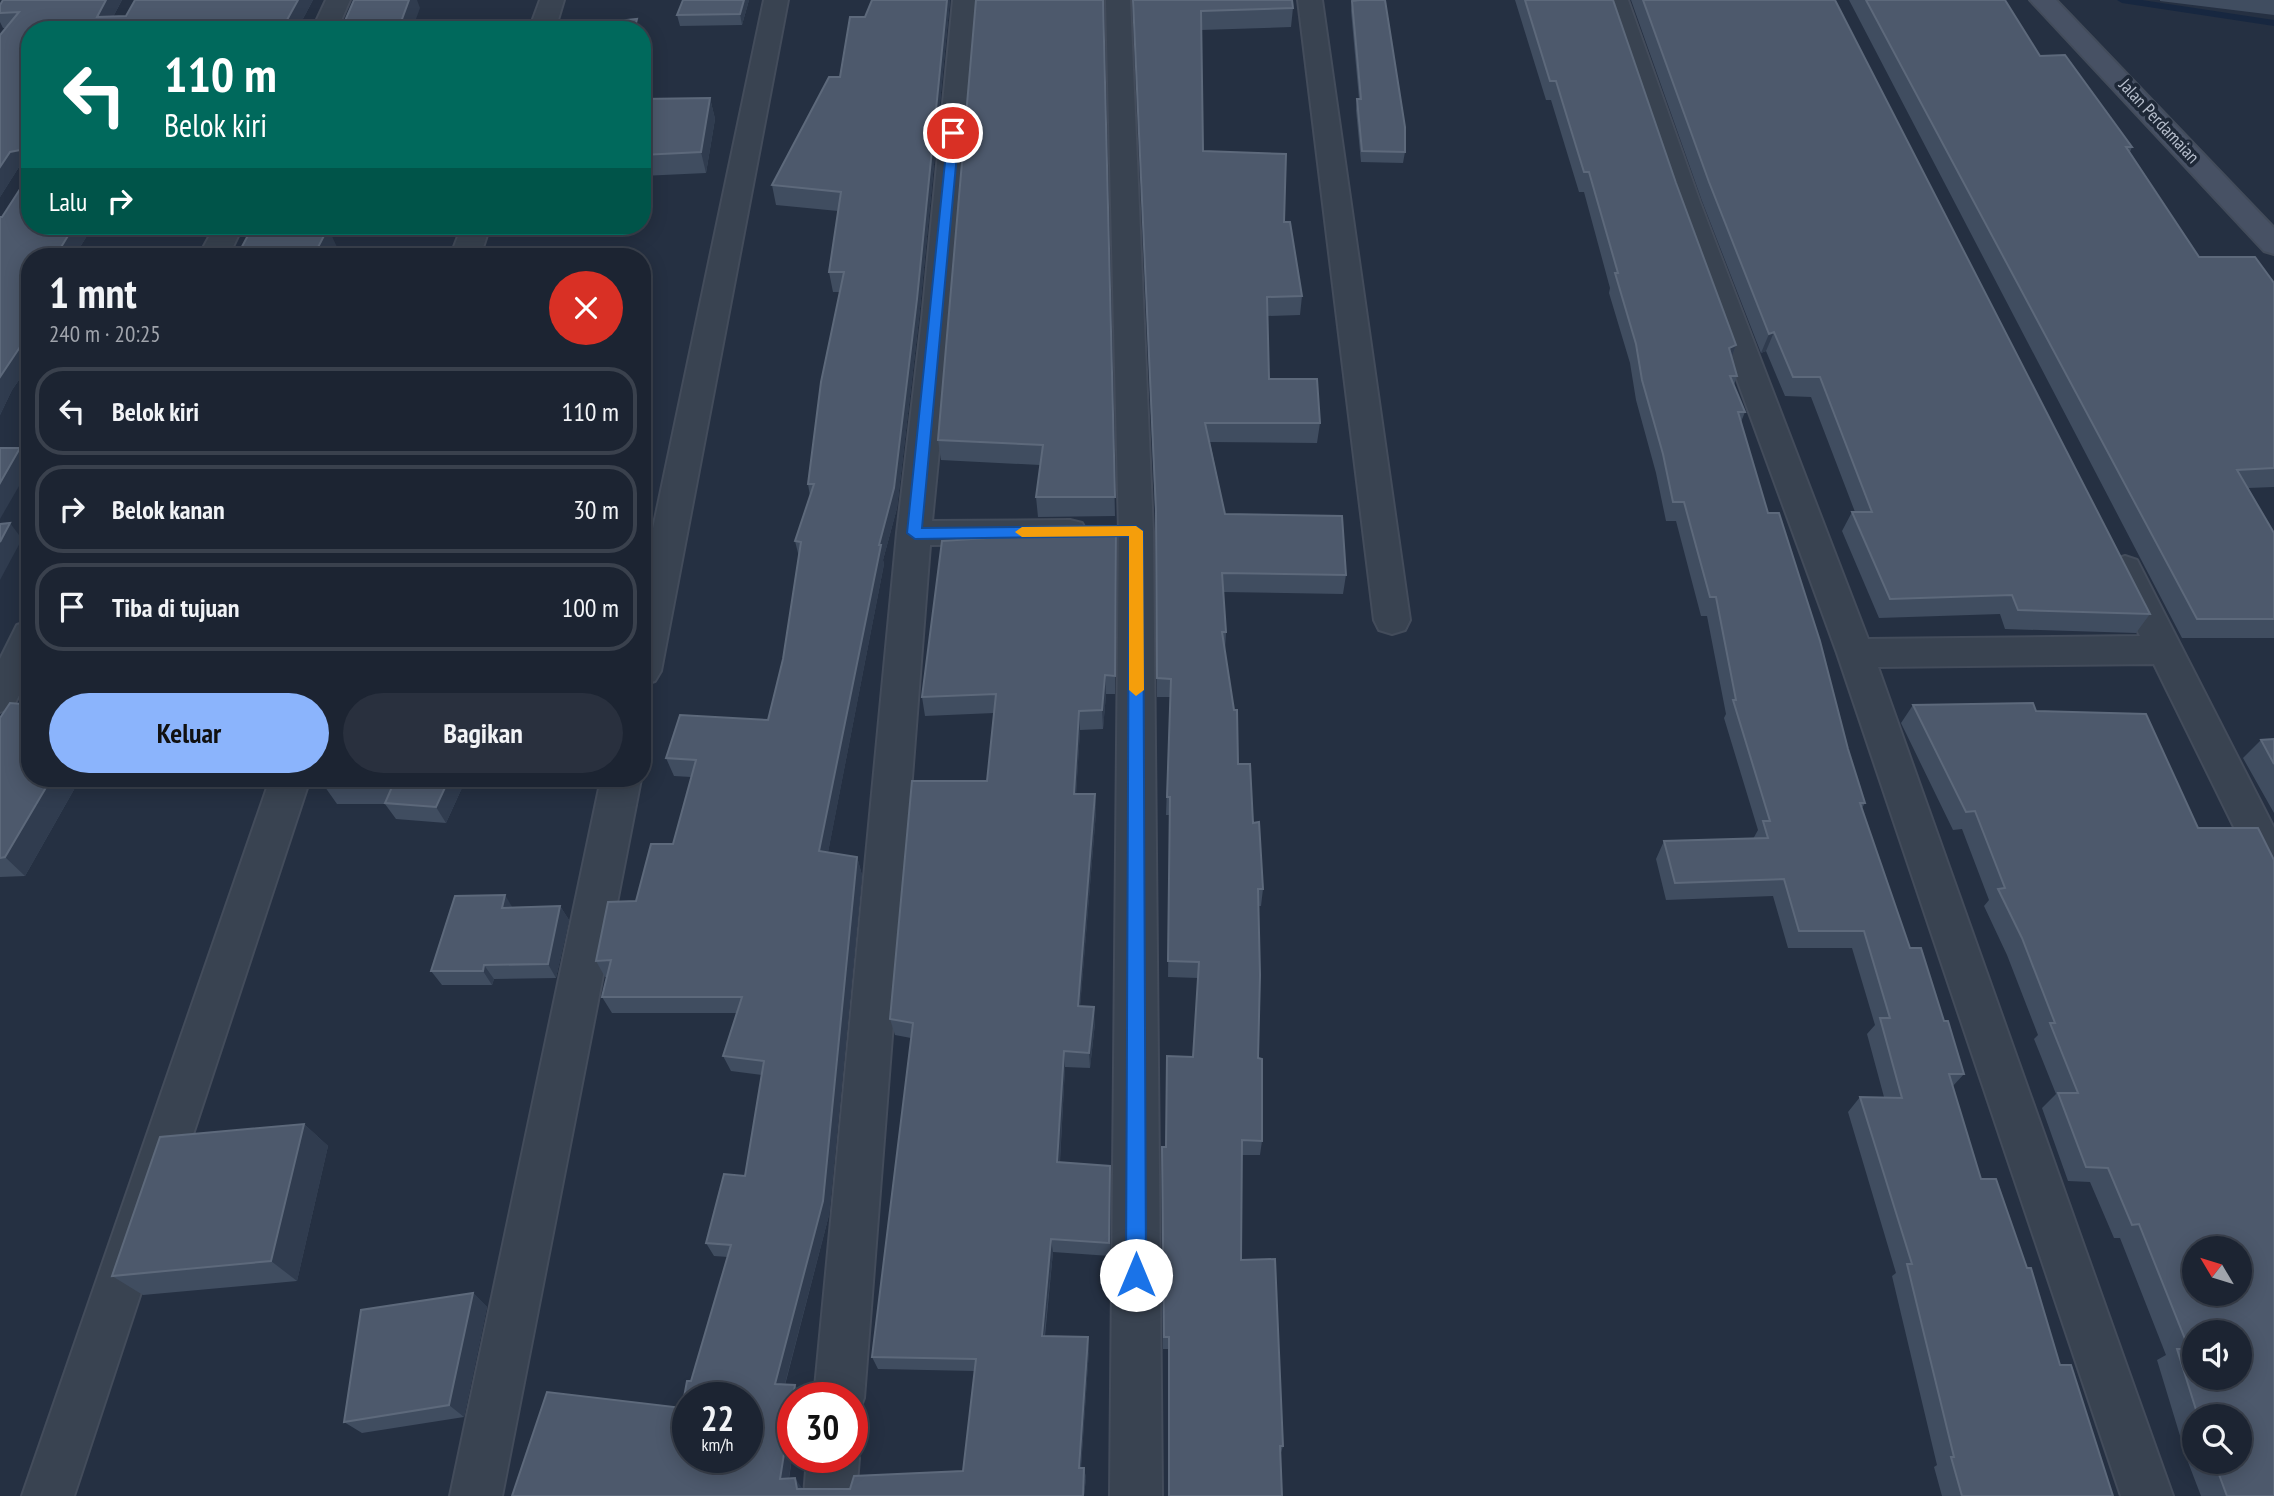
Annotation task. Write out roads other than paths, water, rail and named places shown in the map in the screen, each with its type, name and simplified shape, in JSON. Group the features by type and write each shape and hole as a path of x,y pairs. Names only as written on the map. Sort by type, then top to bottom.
{"street":[{"path":"328,21 338,0"},
{"path":"545,21 552,0"},
{"path":"651,626 776,0"},
{"path":"840,1382 965,0"},
{"path":"1118,0 1113,531 1136,1496"},
{"path":"1310,0 1392,620"},
{"path":"1616,0 1682,190 1855,653 2147,1496"},
{"name":"Jalan Perdamaian","path":"2042,0 2274,244"},
{"path":"915,533 1113,531"},
{"path":"2109,539 2274,868"},
{"path":"1855,653 2167,650"},
{"path":"0,697 21,654"},
{"path":"48,1496 287,787"},
{"path":"477,1496 619,787"},
{"path":"830,1496 832,1473"}],"waterway":[{"path":"2122,0 2274,23"}]}
